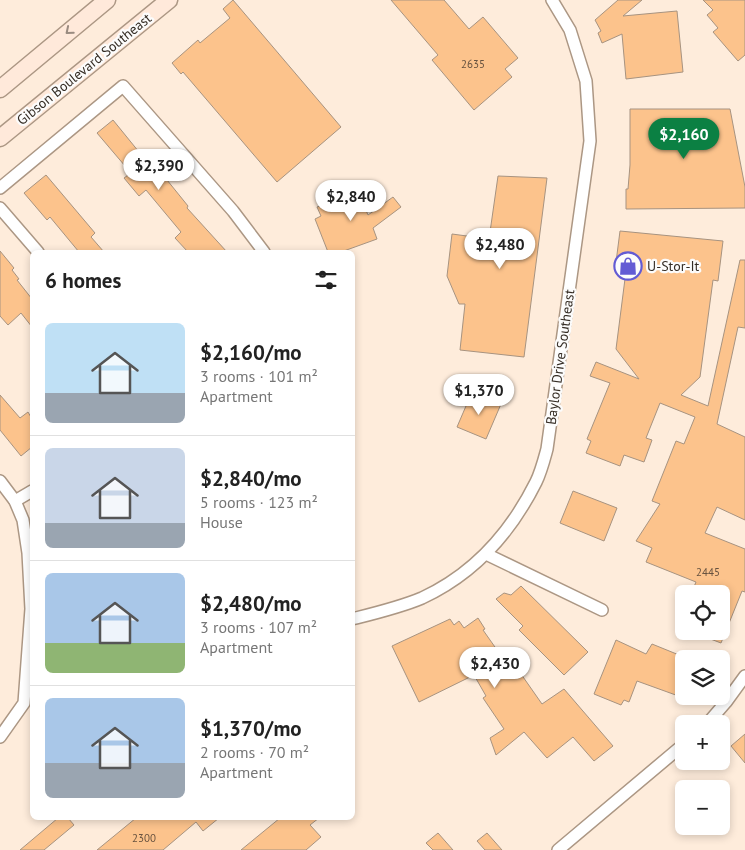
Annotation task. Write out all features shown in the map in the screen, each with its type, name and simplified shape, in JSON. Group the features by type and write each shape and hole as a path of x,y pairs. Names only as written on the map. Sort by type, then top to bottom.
{"main road":[{"path":"0,89 107,0"},
{"name":"Gibson Boulevard Southeast","path":"0,138 169,0"}],"street":[{"name":"Baylor Drive Southeast","path":"355,618 421,598 458,578 486,554 511,524 536,482 547,449 590,141 586,81 570,30 552,0"},
{"path":"0,188 123,86 233,211 262,250"},
{"path":"0,208 36,250"},
{"path":"0,481 15,501 23,520 28,553 30,590"},
{"path":"15,501 30,492"},
{"path":"486,554 602,610"},
{"path":"0,737 28,702 30,640"},
{"path":"715,715 745,676"},
{"path":"558,850 675,752"}],"building":[{"path":"233,0 341,127 277,182 183,72 181,74 172,63 198,40 200,43 230,18 223,9"},
{"path":"391,0 444,0 469,29 483,17 518,58 505,69 512,77 474,110 432,60 438,55"},
{"path":"618,0 642,0 623,16 677,11 683,72 626,79 622,34 602,43 598,33 601,31 595,20"},
{"path":"703,0 745,0 745,55 738,61 713,32 718,28 707,15 713,10"},
{"path":"630,109 730,109 745,187 745,208 626,209 626,189 628,189 630,165"},
{"path":"113,120 139,152 142,149 188,206 187,208 225,250 186,250 175,238 181,232 146,190 139,196 124,178 131,173 97,133"},
{"path":"46,175 95,233 91,237 102,250 77,250 50,217 47,220 24,193"},
{"path":"498,176 547,178 524,357 460,350 465,304 459,304 447,276 452,234 489,239"},
{"path":"355,192 363,203 368,215 393,197 401,207 373,228 377,239 347,250 327,250 315,219 321,216 317,207"},
{"path":"620,231 723,241 718,281 713,280 700,377 681,395 708,406 740,260 745,260 745,328 738,327 717,424 745,437 745,520 717,507 705,533 745,549 745,592 742,591 730,621 730,585 695,585 696,582 646,562 652,548 636,541 660,504 652,501 676,441 684,444 695,417 660,403 646,438 652,440 644,462 624,455 620,466 586,453 591,441 587,439 610,383 590,376 596,362 639,379 616,349 626,271 615,270"},
{"path":"0,251 14,268 12,270 19,279 17,280 30,296 30,324 21,313 8,325 0,316"},
{"path":"472,392 501,404 486,439 457,427"},
{"path":"0,395 20,418 28,412 30,416 30,449 21,456 0,430"},
{"path":"573,491 617,508 604,541 560,523"},
{"path":"521,586 588,652 564,675 519,630 523,626 496,599 504,593 511,595"},
{"path":"478,618 485,629 483,630 516,677 521,674 542,704 564,689 613,746 594,761 573,737 547,758 524,732 496,755 490,738 504,729 483,698 486,696 474,675 419,702 392,646 450,619 454,625 459,621 464,628"},
{"path":"616,640 646,654 652,644 675,653 675,695 637,681 629,702 624,700 621,705 594,694"},
{"path":"745,734 745,763 731,746"},
{"path":"56,820 70,820 74,825 44,850 20,850"},
{"path":"134,820 217,820 203,831 196,822 163,850 97,850"},
{"path":"278,820 316,820 310,825 321,837 306,850 241,850"},
{"path":"438,833 453,850 433,850 426,843"},
{"path":"487,833 502,850 485,850 477,841"}],"place":[{"name":"U-Stor-It","path":"628,266"}]}
